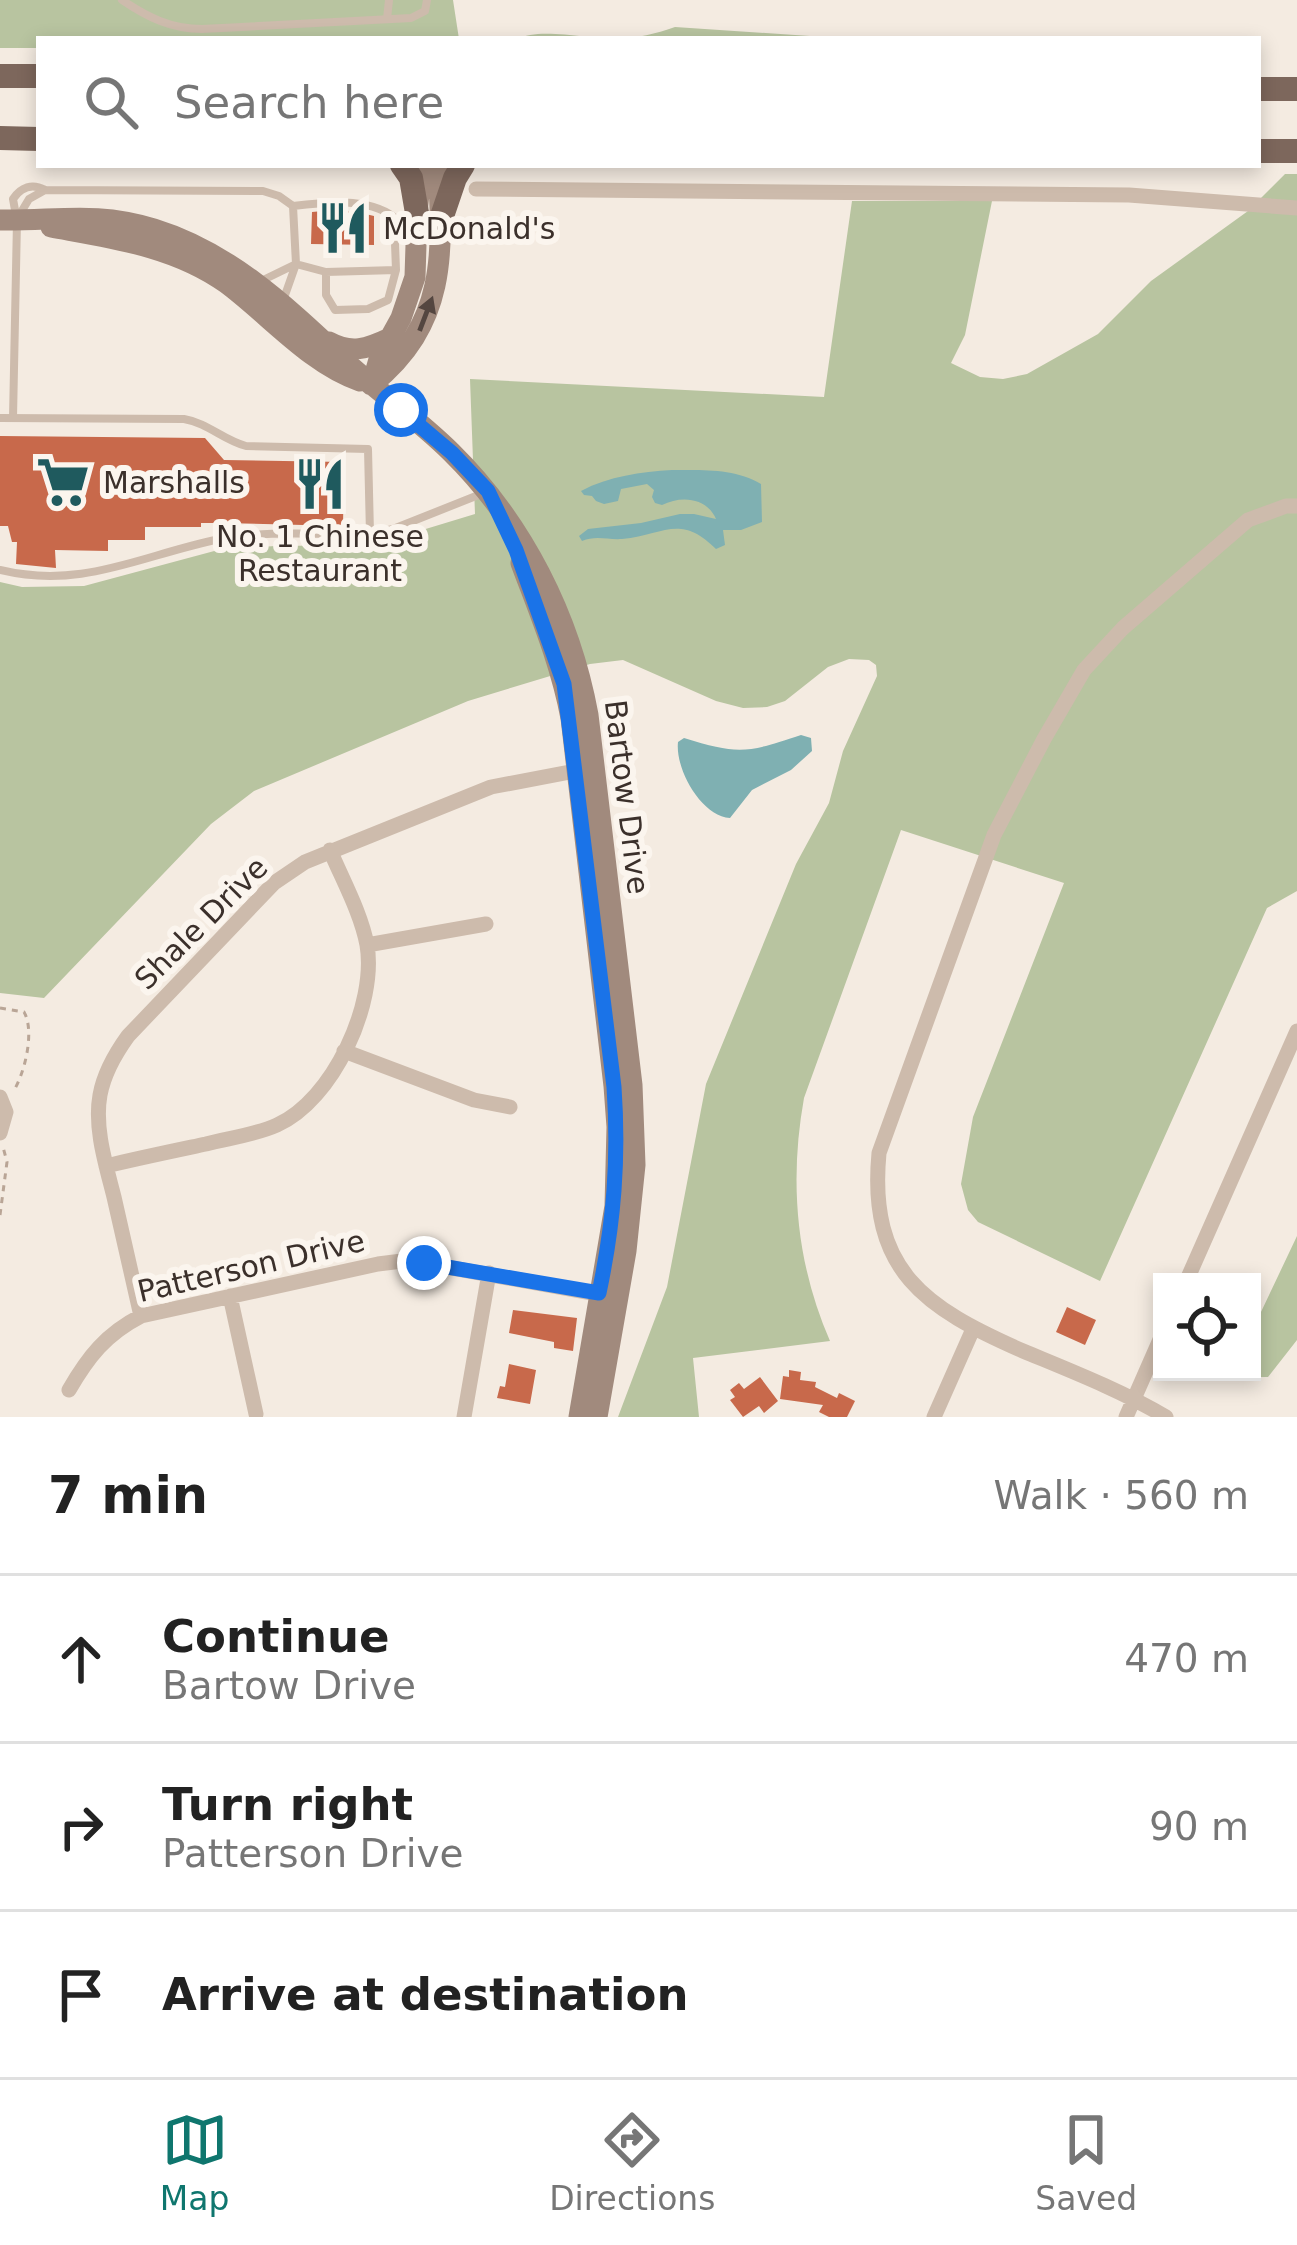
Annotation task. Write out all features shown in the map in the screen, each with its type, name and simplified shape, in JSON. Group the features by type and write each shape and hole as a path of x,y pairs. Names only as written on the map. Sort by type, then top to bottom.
{"main road":[{"path":"0,76 36,76"},
{"path":"1261,89 1297,89"},
{"path":"1261,151 1297,151"},
{"path":"404,168 428,219"},
{"path":"428,219 461,168"}],"street":[{"path":"371,385 406,352 430,309 436,279 422,168"},
{"path":"371,385 415,277 437,168"},
{"path":"476,189 1129,195 1297,208"},
{"path":"9,220 90,216 140,225 196,245 237,267 371,385"},
{"path":"9,220 150,246 188,262 221,279 333,371 371,385"},
{"path":"323,339 352,350 390,338"},
{"name":"Bartow Drive","path":"371,385 442,444 488,491 516,550 564,684 585,769 617,1127 597,1417"},
{"path":"1166,1417 973,1329 915,1286 887,1241 879,1213 879,1153 994,835 1084,670 1123,628 1248,520 1297,506"},
{"name":"Shale Drive","path":"141,1316 99,1119 99,1097 128,1036 274,883 305,862 490,787 585,769"},
{"path":"106,1166 277,1125 299,1113 330,1079 366,989 367,945 330,850"},
{"path":"367,945 486,925"},
{"path":"1190,1273 1297,1031"},
{"path":"344,1052 474,1100 510,1107"},
{"path":"0,1136 6,1112 2,1099"},
{"name":"Patterson Drive","path":"69,1390 88,1357 118,1328 141,1316 402,1261 609,1295"},
{"path":"464,1417 489,1273"},
{"name":"Bartow Drive","path":"579,1417 609,1295"},
{"path":"230,1296 256,1414"},
{"path":"934,1417 973,1329"},
{"path":"1126,1417 1153,1356"}],"lane":[{"path":"122,0 141,13 184,29 418,16 427,0"},
{"path":"387,19 389,0"},
{"path":"13,418 9,220 13,199 33,186 46,190 263,191 293,206 346,202 394,217 396,270 388,300 368,309 335,310 326,295 326,272"},
{"path":"281,304 296,264 293,206"},
{"path":"257,284 296,264 326,272 396,270"},
{"path":"0,418 184,419 207,425 246,446 368,448 370,534"},
{"path":"0,570 72,578 224,538 370,534 488,491"}],"path":[{"path":"0,1008 24,1012 30,1024 21,1079 2,1099"},
{"path":"0,1136 7,1162 0,1215"}],"green space":[{"path":"0,0 453,0 459,36 36,36 36,48 0,48"},
{"path":"675,27 809,36 639,36"},
{"path":"1285,174 1297,174 1297,891 1267,908 1100,1281 978,1222 968,1210 961,1184 973,1117 1064,883 901,830 804,1098 799,1129 797,1191 803,1252 830,1341 693,1358 699,1417 618,1417 667,1287 706,1084 796,864 829,803 843,751 877,676 876,665 869,660 849,659 828,667 785,701 767,707 743,708 716,701 623,660 590,664 468,701 254,791 211,824 44,998 0,993 0,582 22,587 84,586 218,550 373,545 475,514 470,379 824,397 852,201 992,201 965,335 951,363 980,377 1027,374 1098,334 1151,281 1248,211"},
{"path":"1297,1236 1297,1340 1268,1377 1261,1377 1261,1312"}],"water":[{"path":"672,470 729,473 761,484 762,522 741,530 723,530 725,545 716,549 682,529 582,541 579,536 588,529 680,514 716,519 693,500 655,503 654,490 647,484 621,489 618,501 604,504 581,491 625,476"},
{"path":"801,735 811,738 812,751 791,770 752,790 730,818 700,800 685,777 678,753 678,742 684,738 743,750"}],"building":[{"name":"McDonald's","path":"312,212 374,216 374,245 311,244"},
{"path":"0,436 205,438 224,460 344,462 343,526 201,523 201,527 145,527 145,540 108,540 108,551 55,550 56,568 16,564 17,542 12,542 8,526 0,526"},
{"path":"1067,1307 1096,1320 1085,1345 1056,1332"},
{"path":"513,1310 577,1318 573,1351 509,1333"},
{"path":"509,1364 536,1370 530,1404 497,1398 500,1386 505,1387"},
{"path":"789,1370 801,1372 800,1380 816,1382 815,1387 837,1398 839,1393 855,1401 847,1417 819,1412 823,1405 780,1399 783,1376 789,1377"},
{"path":"760,1377 778,1401 764,1413 759,1406 743,1417 730,1400 735,1397 730,1390 739,1383 744,1389"}],"place":[{"name":"McDonald's","path":"343,228"},
{"name":"Marshalls","path":"63,482"},
{"name":"No. 1 Chinese Restaurant","path":"320,484"}],"route":[{"path":"401,410 488,491 516,550 564,684 617,1127 615,1206 599,1293 424,1263"}]}
